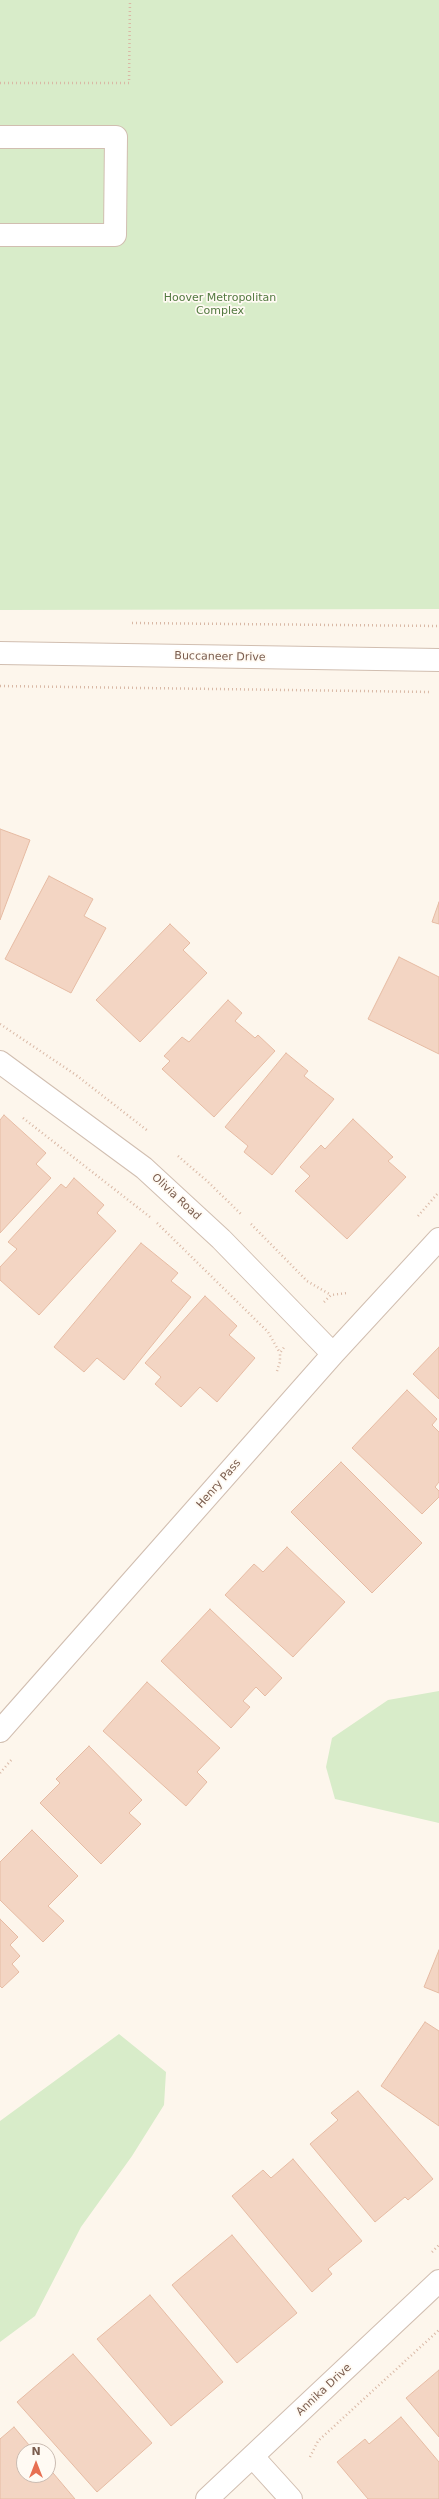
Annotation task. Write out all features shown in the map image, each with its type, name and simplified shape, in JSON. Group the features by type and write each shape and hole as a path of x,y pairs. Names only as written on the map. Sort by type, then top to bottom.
{"street":[{"path":"0,137 116,137 115,236 0,235"},
{"name":"Buccaneer Drive","path":"0,653 439,660"},
{"name":"Olivia Road","path":"0,1062 144,1168 221,1239 333,1354"},
{"name":"Henry Pass","path":"0,1731 333,1354 439,1239"},
{"name":"Annika Drive","path":"208,2499 439,2281"},
{"path":"253,2458 291,2499"}],"path":[{"path":"0,83 129,83 130,0"},
{"path":"128,623 439,626"},
{"path":"0,686 439,692"},
{"path":"19,1115 152,1218 268,1332 280,1353"},
{"path":"310,2458 318,2441 439,2330"}],"green space":[{"name":"Hoover Metropolitan Complex","path":"0,0 439,0 439,609 0,610"},
{"path":"439,1691 439,1823 335,1799 326,1767 332,1738 388,1700"},
{"path":"119,2034 166,2072 164,2105 132,2156 81,2227 35,2316 0,2342 0,2121"}],"building":[{"path":"0,829 30,840 0,920"},
{"path":"49,876 93,899 84,916 106,928 71,993 5,959"},
{"path":"439,902 439,924 432,922"},
{"path":"170,924 190,943 183,950 207,973 140,1042 96,1000"},
{"path":"399,957 439,977 439,1054 368,1019"},
{"path":"228,1000 242,1013 235,1021 255,1038 258,1035 275,1051 214,1117 162,1069 170,1061 164,1056 182,1037 189,1042"},
{"path":"286,1053 308,1071 304,1076 334,1099 272,1175 244,1152 248,1146 225,1127"},
{"path":"4,1115 46,1153 36,1164 51,1178 0,1233 0,1120"},
{"path":"353,1119 393,1157 388,1161 406,1177 347,1239 295,1191 310,1176 300,1167 321,1145 325,1149"},
{"path":"74,1178 104,1205 97,1213 116,1231 39,1315 0,1280 0,1267 17,1249 8,1242 61,1184 66,1188"},
{"path":"141,1243 178,1273 171,1281 191,1297 124,1380 97,1358 84,1372 54,1347"},
{"path":"205,1296 237,1326 229,1335 255,1358 217,1402 200,1387 181,1407 155,1384 161,1377 145,1363"},
{"path":"439,1347 439,1399 413,1374"},
{"path":"407,1390 437,1419 432,1425 439,1432 439,1482 435,1487 439,1491 439,1497 422,1514 352,1448"},
{"path":"341,1462 422,1543 372,1593 291,1512"},
{"path":"287,1547 345,1602 293,1657 225,1595 254,1564 263,1572"},
{"path":"210,1609 282,1678 265,1696 256,1687 243,1701 250,1707 231,1728 161,1661"},
{"path":"147,1682 220,1748 197,1772 207,1782 186,1806 103,1731"},
{"path":"89,1746 142,1800 129,1813 141,1824 101,1864 40,1803 60,1783 56,1779"},
{"path":"32,1830 78,1876 48,1906 64,1921 43,1942 0,1900 0,1862"},
{"path":"0,1919 18,1937 10,1945 20,1956 12,1964 19,1972 2,1988 0,1986"},
{"path":"439,1950 439,1993 424,1987"},
{"path":"425,2022 439,2031 439,2126 381,2086"},
{"path":"358,2091 433,2179 408,2200 405,2197 375,2222 310,2144 338,2120 331,2113"},
{"path":"293,2159 362,2241 328,2269 332,2274 312,2292 232,2196 263,2170 271,2178"},
{"path":"232,2235 297,2313 237,2363 172,2285"},
{"path":"150,2295 223,2382 171,2426 97,2339"},
{"path":"73,2354 152,2443 97,2492 56,2446 56,2443 53,2443 17,2402"},
{"path":"439,2370 439,2437 406,2398"},
{"path":"401,2417 439,2462 439,2499 368,2499 337,2462 365,2439 369,2444"},
{"path":"14,2427 27,2443 16,2443 16,2483 56,2483 56,2476 75,2499 0,2499 0,2439"}]}
